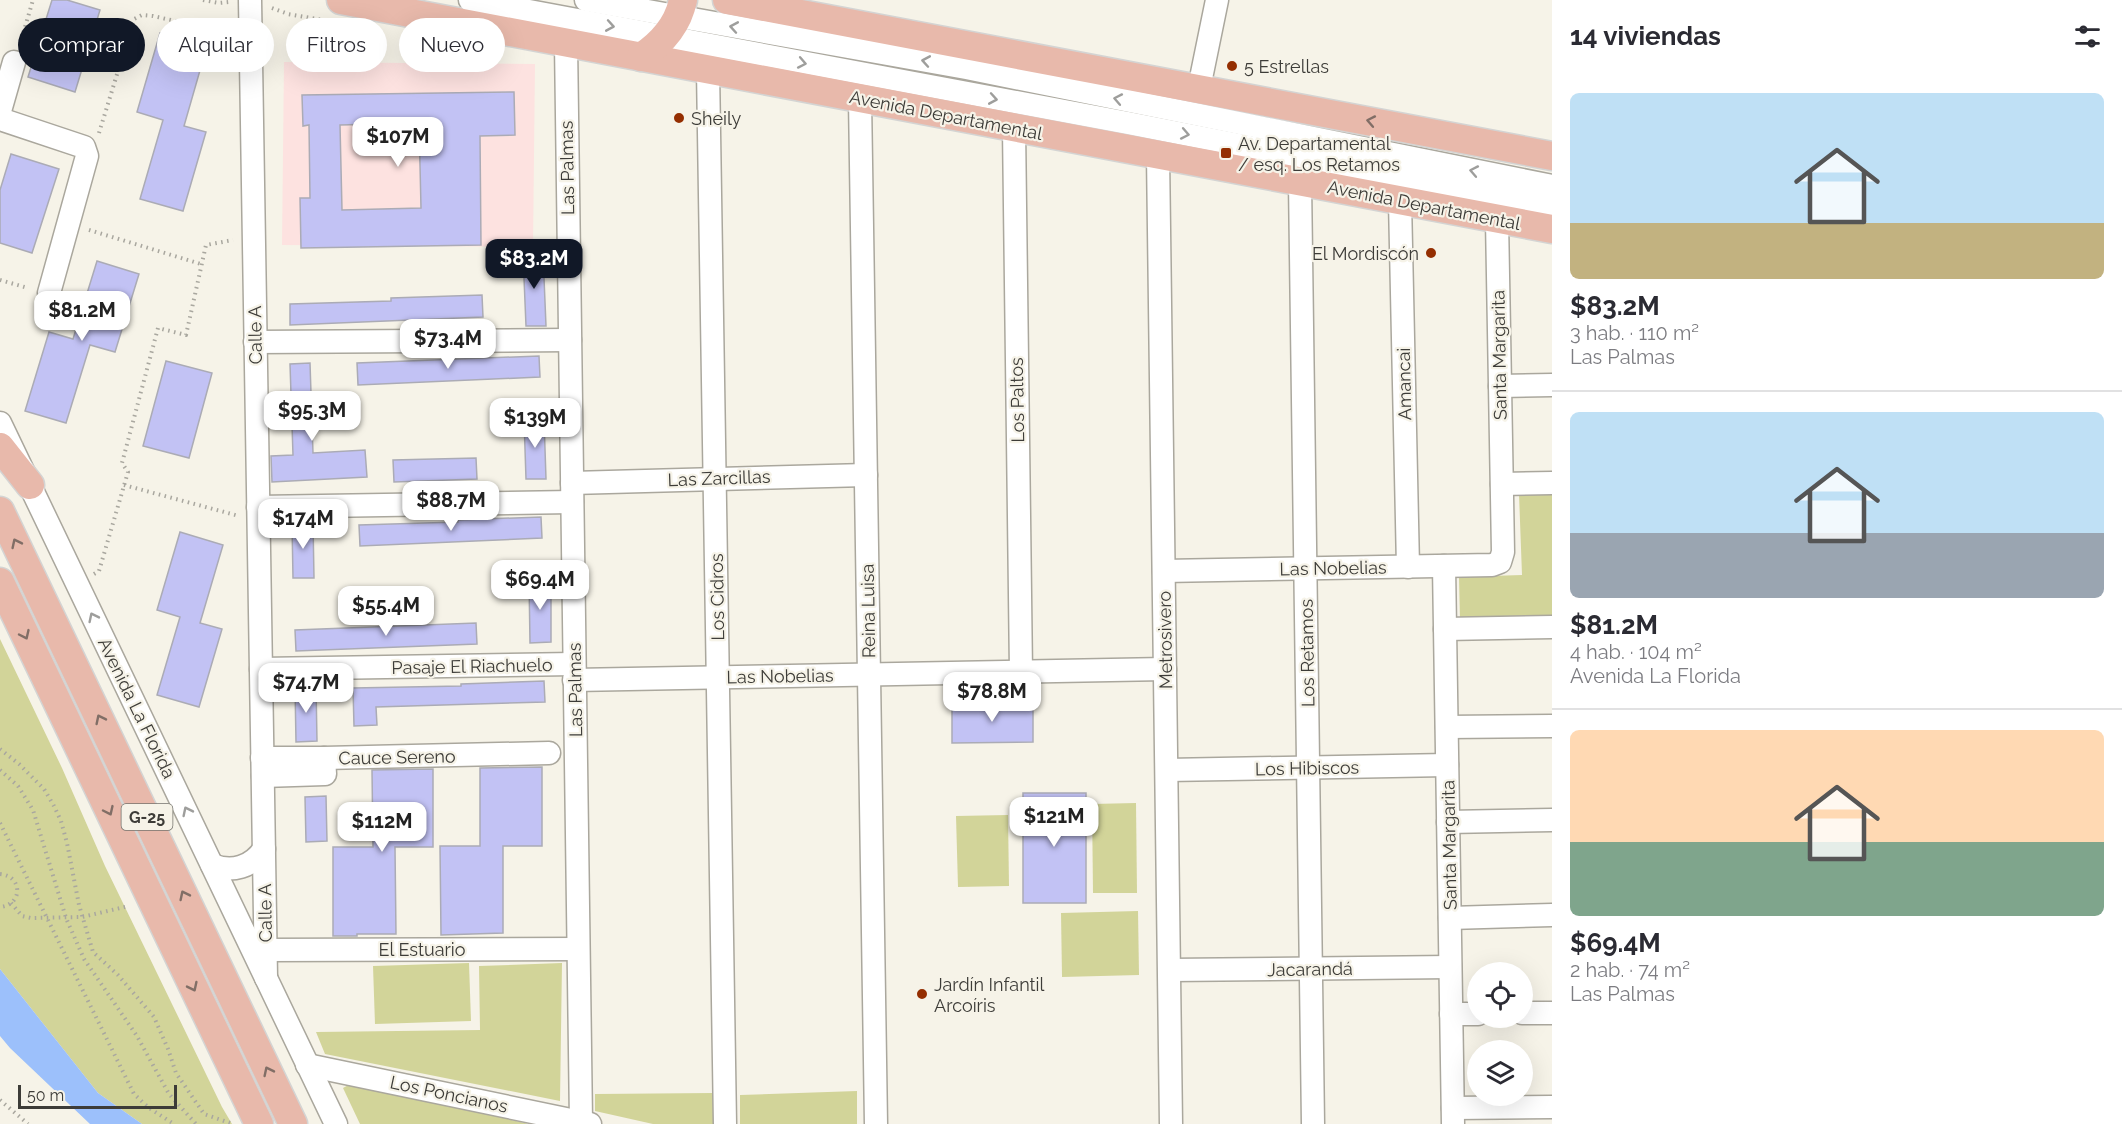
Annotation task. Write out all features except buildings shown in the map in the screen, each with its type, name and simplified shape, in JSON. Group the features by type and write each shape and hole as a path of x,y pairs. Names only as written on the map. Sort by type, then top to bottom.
{"main road":[{"name":"Avenida Departamental","path":"341,0 1400,201 1496,208 1552,229"},
{"path":"727,0 1552,156"},
{"path":"641,57 676,18"},
{"path":"0,447 30,485"},
{"name":"Avenida La Florida","path":"0,511 293,1124"},
{"name":"G-25","path":"0,582 259,1124"}],"street":[{"name":"Calle A","path":"250,0 250,18"},
{"path":"470,0 676,18 966,68 1552,186"},
{"path":"586,0 1352,166 1496,208 1552,214"},
{"path":"1199,88 1217,0"},
{"name":"Las Palmas","path":"566,43 578,949 586,1123"},
{"path":"977,47 1091,94"},
{"path":"0,111 15,62"},
{"name":"Los Cidros","path":"708,70 725,1124"},
{"name":"Calle A","path":"251,72 266,978"},
{"name":"Reina Luisa","path":"860,99 876,1124"},
{"path":"0,119 84,147 87,156 49,293"},
{"name":"Los Paltos","path":"1014,128 1021,672"},
{"name":"Metrosivero","path":"1158,155 1171,1124"},
{"name":"Los Retamos","path":"1300,182 1314,1124"},
{"name":"Amancai","path":"1400,201 1407,567"},
{"path":"1496,208 1552,205"},
{"name":"Santa Margarita","path":"1496,208 1503,552 1500,562"},
{"path":"255,342 570,340"},
{"path":"1500,386 1552,385"},
{"name":"Avenida La Florida","path":"0,423 336,1124"},
{"name":"Las Zarcillas","path":"258,514 572,492 715,478 866,475"},
{"path":"1502,484 1552,483"},
{"name":"Las Nobelias","path":"1164,571 1492,565 1500,562"},
{"name":"Santa Margarita","path":"1444,566 1453,1116"},
{"path":"1445,629 1552,627"},
{"name":"Pasaje El Riachuelo","path":"261,669 574,672"},
{"name":"Las Nobelias","path":"574,672 718,677 1165,669"},
{"path":"1447,727 1552,726"},
{"name":"Cauce Sereno","path":"262,767 325,774 324,758 549,753"},
{"name":"Los Hibiscos","path":"1167,770 1447,765"},
{"path":"1448,822 1552,820"},
{"name":"Calle A","path":"212,865 238,868 252,862 264,849"},
{"path":"1450,918 1552,915"},
{"name":"El Estuario","path":"266,950 578,949"},
{"name":"Jacarandá","path":"1170,970 1450,967"},
{"path":"1533,1013 1552,1013"},
{"path":"1451,1014 1467,1014"},
{"name":"Los Poncianos","path":"307,1065 586,1123"},
{"path":"1453,1116 1552,1107"}],"path":[{"path":"15,62 33,0"},
{"path":"85,152 94,148 134,19 142,15 162,18"},
{"path":"68,224 201,264"},
{"path":"77,585 99,571 128,472 122,463 158,328 186,335 206,245 234,240"},
{"path":"0,280 49,293"},
{"path":"124,485 258,514"},
{"path":"0,749 44,789 62,821 82,917 93,952 131,989 154,1017 176,1073 204,1114 233,1124"},
{"path":"0,770 18,786 33,810 66,918 84,959 137,1036 169,1094 196,1124"},
{"path":"0,823 134,1094 149,1108 174,1124"},
{"path":"0,874 11,877 18,890 11,903 0,907"},
{"path":"11,903 22,916 66,918 82,917 151,901"},
{"path":"0,1100 28,1124"}],"shaded area":[{"path":"284,62 286,62 286,72 387,72 387,63 399,63 399,72 505,72 505,64 535,64 533,247 282,245"}],"green space":[{"path":"1552,493 1552,617 1460,620 1459,577 1522,575 1519,494"},
{"path":"0,639 62,768 105,866 232,1124 142,1124 98,1093 0,969"},
{"path":"1136,803 1137,893 1093,893 1092,804"},
{"path":"1008,815 1009,886 958,887 956,816"},
{"path":"1138,911 1139,975 1062,977 1061,913"},
{"path":"469,963 471,1021 375,1024 373,966"},
{"path":"562,963 560,1101 325,1054 316,1032 480,1030 479,966"},
{"path":"352,1083 529,1124 360,1124 343,1088"},
{"path":"857,1091 857,1124 740,1124 740,1095"},
{"path":"713,1093 713,1124 653,1124 595,1111 595,1094"}],"water":[{"path":"0,969 98,1093 142,1124 90,1124 10,1048 0,1036"}],"place":[{"name":"5 Estrellas","path":"1232,66"},
{"name":"Sheily","path":"679,118"},
{"name":"Av. Departamental / esq. Los Retamos","path":"1226,153"},
{"name":"El Mordiscón","path":"1431,253"},
{"name":"Jardín Infantil Arcoíris","path":"922,994"}]}
